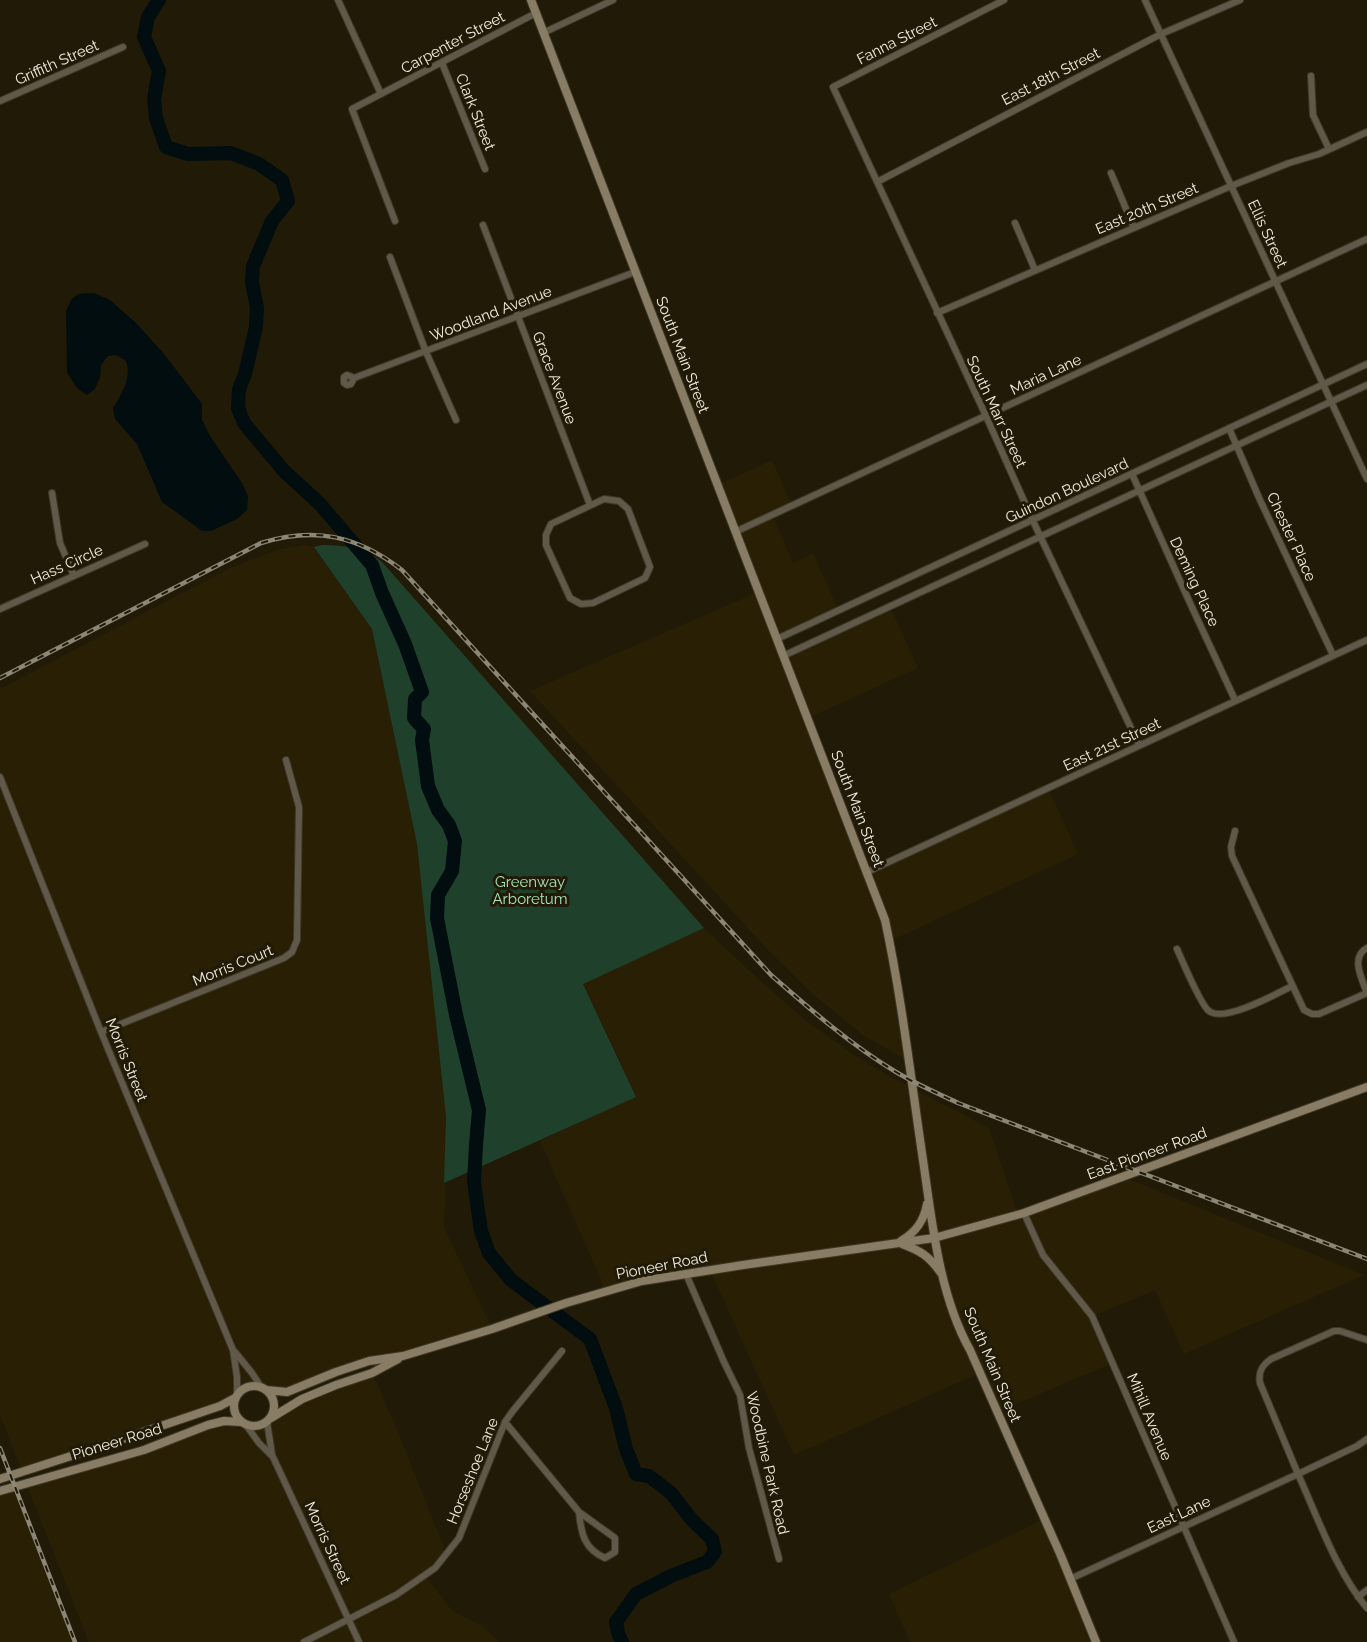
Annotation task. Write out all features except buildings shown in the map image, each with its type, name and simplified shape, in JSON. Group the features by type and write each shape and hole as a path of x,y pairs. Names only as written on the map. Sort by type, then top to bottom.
{"main road":[{"name":"South Main Street","path":"531,0 885,920 892,951 934,1238 943,1275 962,1337 970,1350 1096,1642"},
{"name":"East Pioneer Road","path":"934,1238 1024,1213 1367,1088"},
{"path":"898,1243 914,1232 922,1221 928,1198"},
{"name":"Pioneer Road","path":"264,1388 287,1392 369,1361 403,1356 642,1281 934,1238"},
{"path":"898,1243 929,1257 943,1275"},
{"name":"Pioneer Road","path":"269,1420 302,1398 372,1373 403,1356"},
{"path":"252,1386 264,1388 271,1394 274,1406 269,1420 259,1426 244,1424 234,1411 236,1397 245,1388 252,1386"},
{"name":"Pioneer Road","path":"0,1479 220,1406 236,1397"},
{"name":"Pioneer Road","path":"0,1491 144,1450 224,1420 244,1424"}],"street":[{"path":"338,0 381,94"},
{"path":"543,33 613,0"},
{"name":"Fanna Street","path":"833,87 1004,0"},
{"name":"Ellis Street","path":"1145,0 1367,478"},
{"name":"East 18th Street","path":"877,182 1161,34 1239,0"},
{"name":"Carpenter Street","path":"395,221 352,109 536,13"},
{"name":"Griffith Street","path":"0,101 123,47"},
{"name":"Clark Street","path":"442,63 485,169"},
{"path":"1311,76 1313,115 1329,150"},
{"name":"South Marr Street","path":"833,87 1040,537 1139,745"},
{"name":"East 20th Street","path":"938,313 1231,186 1329,150 1367,132"},
{"path":"1111,173 1134,228"},
{"path":"1015,223 1035,270"},
{"name":"Grace Avenue","path":"483,225 590,505"},
{"name":"Maria Lane","path":"735,532 1367,239"},
{"path":"390,257 426,352 456,420"},
{"name":"Woodland Avenue","path":"354,378 635,272"},
{"name":"Guindon Boulevard","path":"777,639 1367,364"},
{"name":"Guindon Boulevard","path":"783,656 1367,385"},
{"name":"Chester Place","path":"1229,428 1333,655"},
{"name":"Deming Place","path":"1132,474 1235,700"},
{"path":"52,493 60,543 74,576"},
{"path":"604,500 619,501 628,509 650,567 645,578 593,603 581,604 570,598 546,545 546,535 551,524 590,505 604,500"},
{"name":"Hass Circle","path":"0,609 145,544"},
{"name":"East 21st Street","path":"867,872 1367,640"},
{"name":"Morris Court","path":"101,1032 284,958 292,952 297,940 299,807 286,760"},
{"name":"Morris Street","path":"0,777 101,1032 233,1350 237,1377 236,1397"},
{"path":"1235,831 1231,842 1232,856 1302,1008 1314,1015 1319,1014 1367,993 1358,963 1363,950 1367,948"},
{"path":"1177,949 1204,1006 1213,1014 1236,1011 1292,987"},
{"name":"Mihill Avenue","path":"1024,1213 1043,1255 1092,1316 1234,1642"},
{"name":"Woodbine Park Road","path":"686,1274 724,1362 741,1395 749,1448 779,1559"},
{"path":"1367,1340 1334,1331 1271,1359 1263,1365 1259,1378 1298,1474 1341,1568 1367,1608"},
{"name":"Morris Street","path":"233,1350 264,1388"},
{"name":"Horseshoe Lane","path":"304,1642 396,1595 435,1568 459,1538 505,1422 562,1352"},
{"name":"Morris Street","path":"269,1420 272,1454 359,1642"},
{"path":"505,1422 579,1512 615,1538 615,1552 605,1558 595,1554 586,1543 580,1526 579,1512"},
{"name":"Morris Street","path":"244,1424 259,1443 272,1454"},
{"name":"East Lane","path":"1070,1579 1298,1474 1367,1439"},
{"path":"1358,1597 1367,1590"}],"shaded area":[{"path":"94,293 110,300 136,323 165,355 202,404 202,420 210,436 242,483 248,496 247,510 237,519 211,531 202,531 162,502 137,444 115,419 113,408 127,378 125,360 116,355 108,356 101,365 100,378 95,389 87,395 78,389 67,373 66,311 71,300 78,294"},
{"path":"772,460 792,506 768,517 775,521 793,563 813,553 839,611 777,639 783,656 890,607 918,668 808,718 867,871 1048,788 1078,854 890,941 908,1061 863,1035 816,997 769,951 530,691 758,592 718,485"},
{"path":"306,545 314,547 372,629 417,844 446,1118 444,1227 492,1329 369,1361 287,1392 257,1386 245,1388 220,1406 22,1472 0,1414 0,689 230,568 277,550"},
{"path":"704,928 809,1023 854,1055 887,1075 989,1128 1018,1214 1124,1177 1364,1275 1184,1354 1155,1290 1093,1316 1113,1363 997,1412 980,1373 794,1455 710,1270 606,1291 540,1141 636,1096 583,983"},
{"path":"372,1373 446,1553 425,1575 452,1611 484,1627 499,1642 89,1642 26,1483 224,1421 250,1426 262,1425 282,1410"},
{"path":"13,1487 76,1642 0,1642 0,1491"},
{"path":"1044,1519 1096,1642 910,1642 889,1594"}],"green space":[{"name":"Greenway Arboretum","path":"322,545 354,548 383,563 704,928 583,984 636,1097 444,1183 446,1117 417,844 372,629 314,547"}],"waterway":[{"path":"159,0 148,17 144,37 159,71 154,99 156,118 166,147 188,154 231,153 259,164 282,180 288,201 272,221 253,266 252,282 257,308 256,327 245,374 239,389 238,408 244,423 284,471 320,504 372,565 422,692 415,699 414,718 424,729 422,740 428,786 455,841 452,871 438,895 437,918 456,1015 479,1110 474,1182 481,1231 489,1253 511,1280 590,1339 616,1408 626,1449 636,1474 649,1476 671,1493 692,1520 712,1539 715,1552 707,1562 673,1575 636,1594 616,1622 622,1642"}],"railway":[{"path":"0,678 261,543 300,535 318,535 335,537 369,549 402,570 771,975 847,1039 879,1062 958,1103 1367,1259"},
{"path":"0,1448 75,1642"}]}
